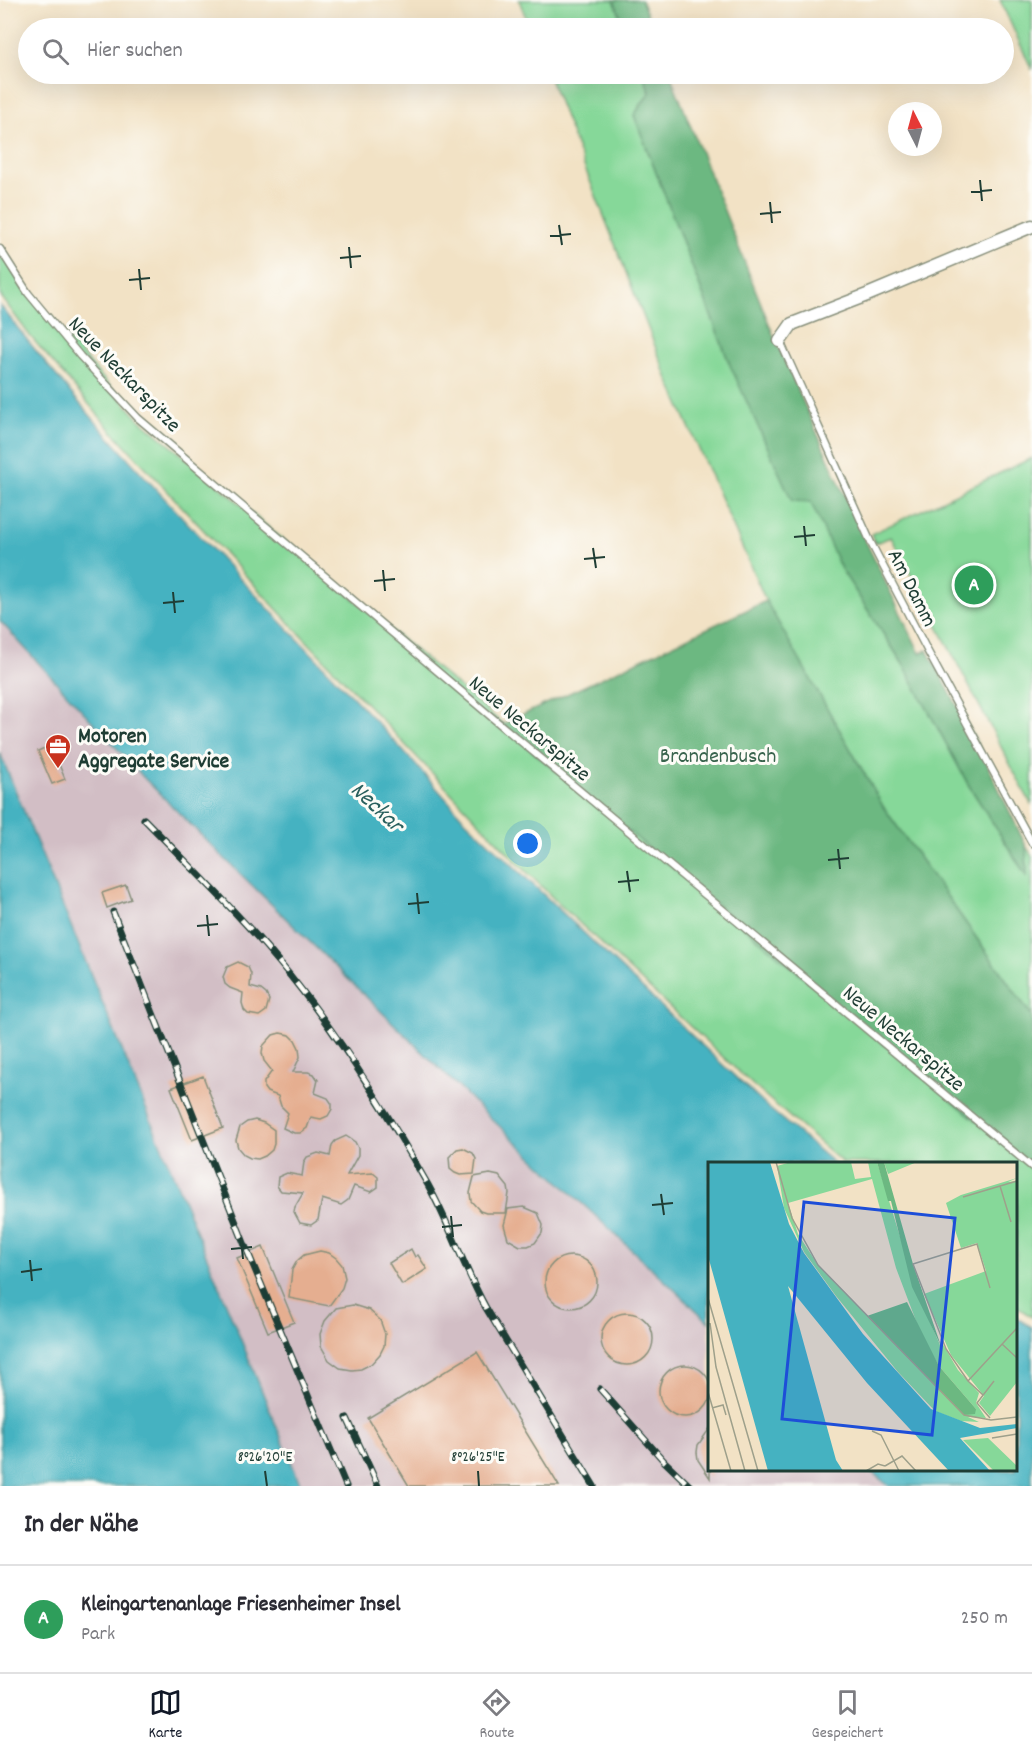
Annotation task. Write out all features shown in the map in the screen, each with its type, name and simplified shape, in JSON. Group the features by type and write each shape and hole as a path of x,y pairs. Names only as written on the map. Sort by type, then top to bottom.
{"street":[{"path":"780,340 792,324 867,296 1032,226"}],"lane":[{"name":"Neue Neckarspitze","path":"0,249 28,293 80,356 138,418 501,726 1032,1167"},
{"name":"Am Damm","path":"780,340 872,545 1032,843"}],"shaded area":[{"path":"0,621 144,778 221,855 480,1108 708,1321 708,1471 870,1471 889,1486 301,1486 0,753"}],"green space":[{"path":"519,0 614,0 621,18 526,18"},
{"path":"614,0 641,0 649,18 621,18"},
{"path":"1000,0 1032,0 1032,70 1014,31 1014,18 1008,18"},
{"path":"552,84 647,84 650,92 634,115 730,365 811,502 841,569 903,664 968,784 1027,875 1026,846 1032,856 1032,1016 884,808 766,601 668,379"},
{"path":"647,84 674,84 775,339 864,538 920,653 927,650 976,741 1026,846 1027,877 968,784 903,664 841,569 811,502 792,501 730,365 634,115 650,92"},
{"path":"0,249 28,293 138,418 1032,1167 1032,1317 1017,1307 1017,1162 842,1162 754,1086 559,904 512,857 283,616 113,432 30,336 0,295"},
{"path":"1032,458 1032,806 891,537 875,543 871,534"},
{"name":"Brandenbusch","path":"766,601 884,808 1032,1016 1032,1167 501,725"}],"water":[{"name":"Neckar","path":"0,305 110,438 347,690 463,818 765,1105 833,1162 708,1162 708,1321 480,1108 221,855 144,778 0,621"},
{"path":"0,753 301,1486 0,1486"},
{"path":"1017,1319 1032,1327 1032,1486 889,1486 870,1471 1017,1471"}],"building":[{"path":"51,745 65,779 52,784 38,751"},
{"path":"126,885 131,899 107,908 102,893"},
{"path":"238,962 248,967 251,974 250,987 261,990 269,1000 266,1011 259,1016 248,1014 242,1003 243,993 225,984 223,977 227,967"},
{"path":"280,1033 290,1035 299,1048 300,1057 293,1072 314,1074 318,1080 315,1093 328,1098 332,1104 328,1116 321,1119 311,1117 307,1128 300,1133 283,1128 288,1113 281,1106 278,1096 267,1092 264,1088 264,1082 272,1071 264,1061 263,1046 273,1035"},
{"path":"203,1076 223,1128 192,1140 171,1088"},
{"path":"255,1120 274,1130 272,1150 258,1159 244,1155 238,1148 236,1140 240,1127"},
{"path":"346,1136 355,1142 358,1148 358,1155 347,1175 373,1173 378,1177 378,1187 371,1192 354,1186 348,1200 341,1205 322,1199 318,1220 311,1225 300,1223 294,1212 303,1193 281,1191 277,1186 278,1177 287,1173 302,1176 307,1157 318,1153 330,1156 335,1141"},
{"path":"463,1148 473,1153 476,1159 474,1174 460,1175 450,1169 449,1157 457,1149"},
{"path":"490,1174 499,1176 508,1187 506,1213 480,1211 471,1201 470,1193 474,1177"},
{"path":"524,1207 538,1213 543,1225 542,1233 535,1243 520,1246 508,1239 504,1225 508,1209"},
{"path":"263,1247 294,1322 268,1332 237,1258"},
{"path":"411,1249 415,1257 418,1255 427,1269 402,1285 389,1263"},
{"path":"320,1251 329,1253 342,1265 345,1278 342,1288 329,1306 289,1298 292,1270 297,1261 304,1255"},
{"path":"566,1256 576,1256 590,1263 597,1282 590,1301 576,1308 566,1308 556,1304 549,1297 545,1287 545,1277 549,1267 556,1260"},
{"path":"353,1305 369,1310 380,1320 385,1334 384,1346 371,1364 352,1370 340,1368 329,1360 321,1346 320,1334 325,1321 336,1308"},
{"path":"622,1313 632,1313 646,1320 653,1339 646,1358 632,1365 622,1365 612,1361 605,1354 601,1344 601,1334 605,1324 612,1317"},
{"path":"477,1352 559,1486 409,1486 368,1418"},
{"path":"680,1365 690,1365 699,1369 707,1377 708,1403 699,1413 690,1417 680,1417 671,1413 663,1405 659,1396 659,1386 663,1377 671,1369"},
{"path":"708,1431 710,1478 698,1460 698,1445"}],"railway":[{"path":"144,819 263,943 340,1042 377,1098 436,1200 486,1308 594,1486"},
{"path":"113,912 246,1248 346,1486"},
{"path":"600,1389 664,1461 690,1486"},
{"path":"347,1418 378,1486"}],"place":[{"name":"Kleingartenanlage Friesenheimer Insel","path":"974,585"},
{"name":"Motoren Aggregate Service","path":"58,770"}]}
